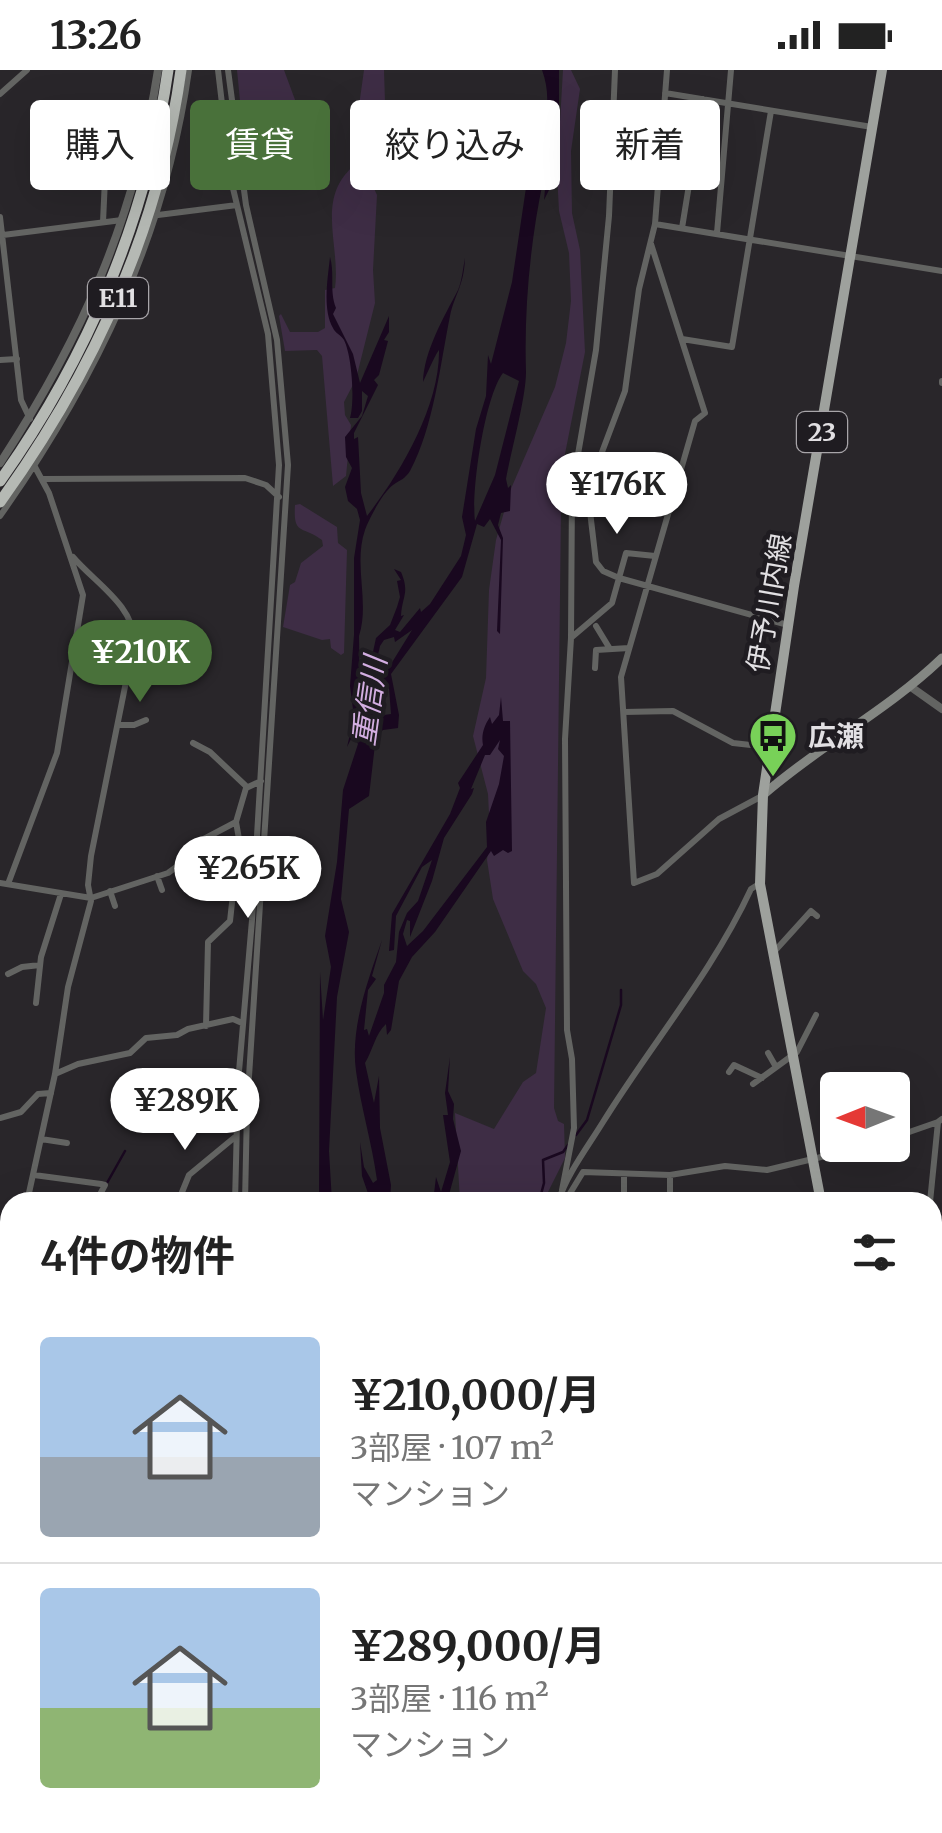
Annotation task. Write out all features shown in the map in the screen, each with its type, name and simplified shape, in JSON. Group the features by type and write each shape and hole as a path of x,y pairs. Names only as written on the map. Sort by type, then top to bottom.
{"highway":[{"name":"E11","path":"0,481 68,372 105,296 148,175 168,70"},
{"name":"E11","path":"0,502 80,379 116,300 160,178 185,70"}],"main road":[{"name":"伊予川内線","path":"819,1192 760,884 764,795 768,747 882,70"},
{"path":"764,795 846,730 912,687 942,658"}],"street":[{"path":"0,94 27,70"},
{"path":"152,100 158,70"},
{"path":"0,516 99,358 125,302 158,215 178,136 185,70"},
{"path":"218,70 222,100"},
{"path":"228,70 246,205 277,340 288,466 246,1108 245,1192"},
{"path":"562,1190 574,1128 567,1030 565,739 571,638 572,489 598,331 609,216 615,70"},
{"path":"667,70 655,224 624,391 596,468 589,503 596,562 619,578 788,625"},
{"path":"717,233 731,70"},
{"path":"665,93 872,127"},
{"path":"682,228 702,99"},
{"path":"682,339 732,346 771,110"},
{"path":"103,222 104,190"},
{"path":"0,462 64,360 131,190"},
{"path":"233,190 268,334 278,425 279,497 235,1192"},
{"path":"158,215 237,205"},
{"path":"0,217 21,400 30,416 34,467 43,479 83,595 57,753 4,884 91,898 175,869 200,841 236,822"},
{"path":"3,235 122,220"},
{"path":"655,224 942,271"},
{"path":"651,244 705,413 695,421 621,677 634,883 657,874 718,819 764,795"},
{"path":"0,360 16,359"},
{"path":"43,479 245,478 266,485 279,497"},
{"path":"30,1192 55,1074 68,987 91,898 91,856 134,642 134,628 128,615 70,552"},
{"path":"571,638 612,603 626,553 654,556"},
{"path":"596,626 610,649"},
{"path":"595,668 596,650 629,648"},
{"path":"912,687 942,709"},
{"path":"624,712 673,711 723,740 768,747"},
{"path":"118,725 146,720"},
{"path":"192,743 210,752 248,787"},
{"path":"206,1026 208,942 230,920 239,839 236,822 248,787 261,781"},
{"path":"157,876 162,890"},
{"path":"562,1190 644,1056 722,948 752,889 760,884"},
{"path":"110,891 115,906"},
{"path":"36,1003 40,965 60,894"},
{"path":"773,953 812,910 817,916"},
{"path":"8,974 40,965"},
{"path":"753,1084 794,1055 816,1015"},
{"path":"55,1074 78,1064 130,1053 146,1038 177,1035 233,1018 243,1024"},
{"path":"768,1053 776,1068"},
{"path":"729,1072 734,1065 762,1078"},
{"path":"0,1118 21,1112 38,1094 51,1093"},
{"path":"910,1131 940,1120 931,1192"},
{"path":"182,1192 189,1175 236,1136"},
{"path":"41,1138 67,1143"},
{"path":"571,1192 583,1172 670,1176 725,1166 767,1170 820,1159"},
{"path":"624,1174 624,1192"},
{"path":"34,1176 101,1184 105,1186 102,1192"},
{"path":"670,1176 670,1192"}],"shaded area":[{"path":"237,70 284,70 295,100 240,100"},
{"path":"364,70 384,70 385,100 360,100"},
{"path":"563,70 571,70 580,89 571,151 572,213 580,250 585,352 565,454 561,510 554,1108 558,1121 564,1124 565,1158 548,1192 459,1192 455,1113 494,1129 523,1082 536,1073 546,1008 536,984 523,971 493,899 487,860 488,794 473,736 486,678 489,590 496,540 510,491 555,387 566,343 571,301 569,253 559,211"},
{"path":"350,170 350,190 375,190 377,195 375,303 356,379 344,402 351,425 346,476 333,486 322,356 317,350 285,351 279,316 290,332 318,332 325,328 325,290 335,288 336,272 332,206 343,177"},
{"path":"300,504 337,527 338,543 347,550 341,655 331,648 330,639 283,627 290,585 295,582 301,563 323,546 322,540 297,526 295,505"}],"water":[{"path":"542,70 559,70 559,100 547,100"},
{"name":"重信川","path":"526,190 542,190 531,253 525,383 506,479 508,488 511,485 510,511 501,513 498,525 503,538 500,634 497,631 501,540 490,519 484,527 477,524 462,577 391,674 398,728 383,730 376,736 369,796 349,809 341,899 349,932 337,997 329,1151 331,1192 319,1192 320,972 323,1020 331,967 325,936 343,790 358,744 353,735 347,747 354,717 350,686 354,558 360,520 357,509 348,501 345,487 352,468 346,457 345,437 362,416 368,396 362,391 362,411 358,418 350,418 349,357 328,312 330,257 336,308 333,314 353,354 360,383 389,316 389,332 384,340 388,341 379,375 374,380 378,385 354,433 354,439 358,437 361,493 367,516 405,460 425,416 438,371 439,350 423,382 427,358 459,286 465,258 463,276 450,316 431,415 418,453 408,474 381,499 362,543 360,712 376,638 390,625 400,597 397,581 401,580 394,569 401,572 405,585 401,616 404,615 395,630 400,632 420,608 421,612 430,604 461,556 466,535 462,517 476,429 486,396 488,355 491,364 512,282","holes":["503,373 519,381 495,475 475,521 481,444 490,401","412,630 375,690 384,684 389,688 391,714 384,715 372,692 380,646 384,640 394,637 395,642"]},
{"path":"501,697 503,721 510,721 512,851 503,850 494,856 491,851 435,932 412,957 399,981 391,1030 387,1035 386,1024 382,1028 365,1063 374,1103 379,1076 380,1128 391,1192 368,1192 362,1176 360,1142 364,1167 373,1183 377,1180 355,1055 362,1004 382,940 372,976 376,979 368,990 364,1030 369,1036 384,985 396,962 399,932 407,913 418,901 432,860 422,867 396,916 394,950 389,951 392,914 450,814 460,788 458,783 483,745 490,717 492,724 499,715","holes":["500,740 498,749 504,756 486,822 487,847 423,931 407,946 403,934 407,920 410,937 444,838 472,794 485,755 490,755"]},
{"path":"450,1057 448,1091 454,1104 453,1119 461,1151 450,1192 441,1192 450,1162 443,1115 448,1115 445,1093"}],"waterway":[{"path":"576,1135 587,1120 621,1005 621,990"},
{"path":"542,1192 543,1160 563,1152 568,1145"},
{"path":"107,1183 125,1151"}],"place":[{"name":"広瀬","path":"773,778"}]}
